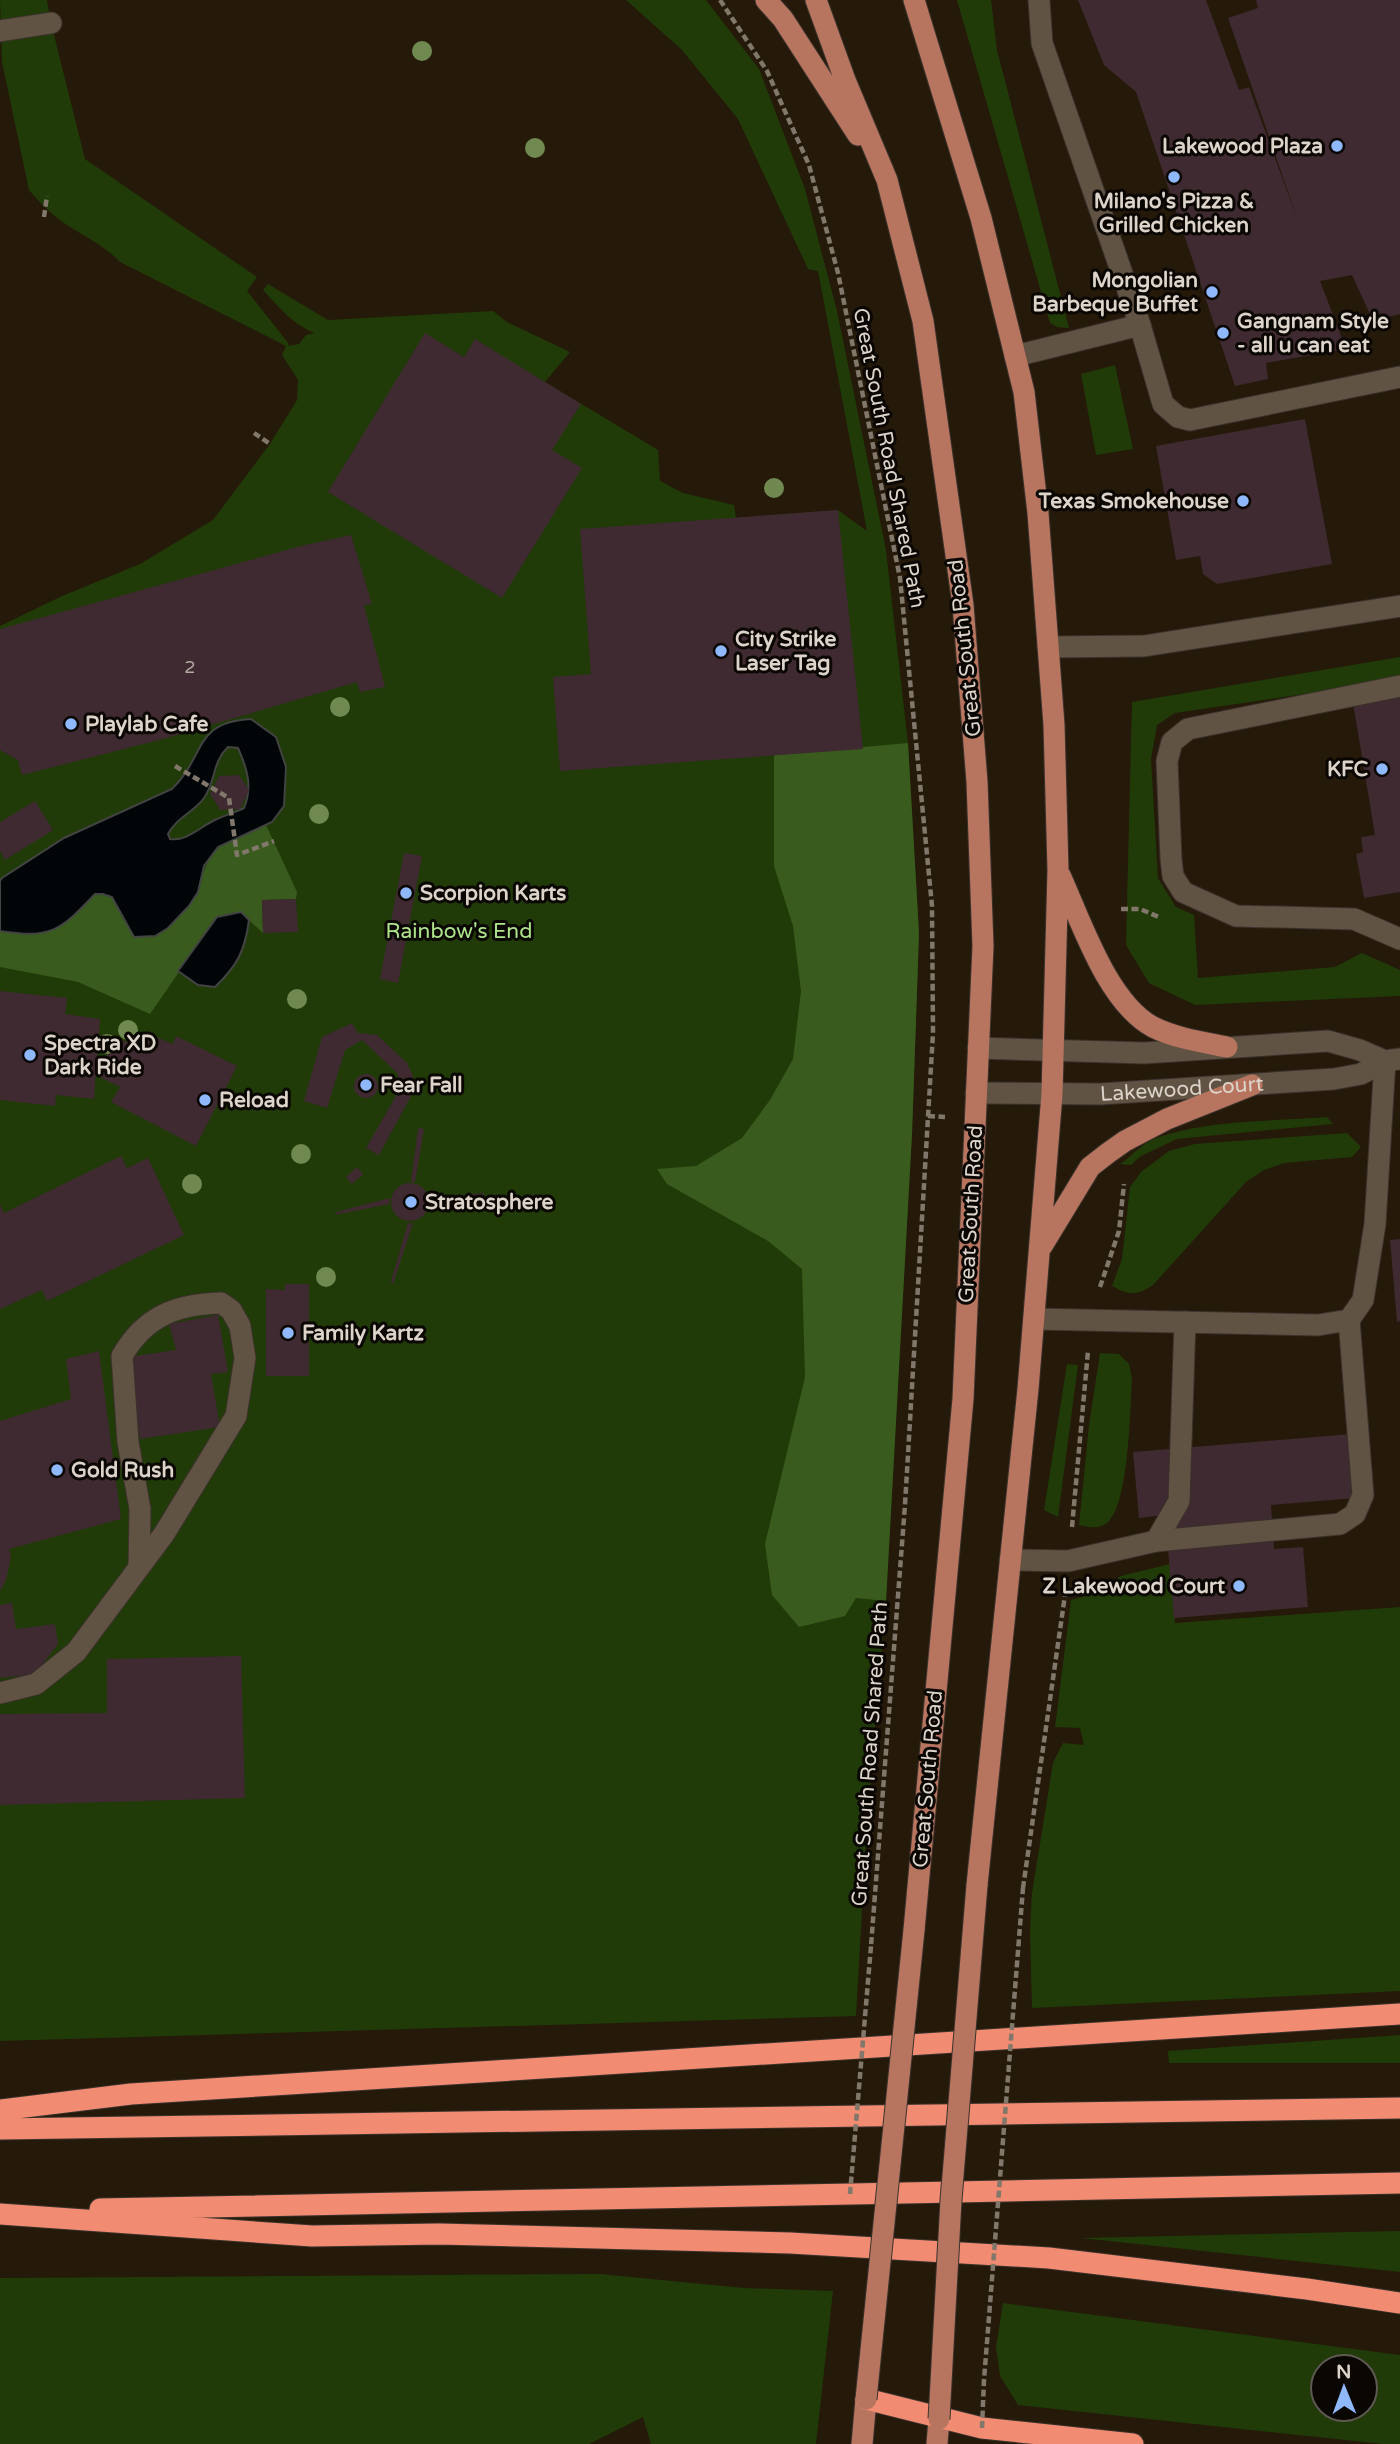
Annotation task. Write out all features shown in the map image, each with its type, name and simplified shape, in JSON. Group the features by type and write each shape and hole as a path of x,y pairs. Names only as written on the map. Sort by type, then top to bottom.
{"highway":[{"path":"0,2110 131,2094 1400,2014"},
{"path":"0,2129 1400,2108"},
{"path":"0,2212 1400,2183"},
{"path":"0,2212 312,2236 452,2235 790,2243 1049,2258 1400,2303"},
{"path":"866,2399 982,2428 1133,2444"}],"main road":[{"path":"766,0 783,19 887,180"},
{"name":"Great South Road","path":"816,0 845,80 887,180 923,321 963,606 977,782 982,920 962,1399 914,1930 862,2444"},
{"path":"917,4 981,218 1024,391 1038,513 1054,725 1058,870 1052,1094 1034,1319 977,1885 951,2200 937,2444"},
{"path":"1058,870 1106,976 1129,1008 1153,1026 1192,1040 1227,1047"},
{"path":"1040,1248 1090,1167 1108,1153 1167,1119 1252,1085"}],"street":[{"path":"1039,0 1042,43 1140,325 1163,404 1178,417 1190,420 1400,377"},
{"path":"0,31 51,23"},
{"path":"1015,356 1140,325"},
{"path":"1048,647 1144,646 1400,606"},
{"path":"1400,686 1188,729 1172,742 1167,761 1173,876 1183,892 1236,916 1354,919 1400,939"},
{"name":"Lakewood Court","path":"978,1048 1144,1053 1328,1041 1392,1060"},
{"path":"1010,1560 1068,1561 1156,1541 1340,1524 1355,1514 1363,1495 1349,1320 1363,1300 1375,1224 1392,1060"},
{"name":"Lakewood Court","path":"976,1093 1100,1094 1334,1079 1361,1074 1392,1060"},
{"path":"0,1693 36,1684 76,1652 164,1534 236,1416 245,1358 240,1326 231,1310 221,1303 181,1307 157,1317 129,1345 122,1356 128,1442 140,1510 139,1567"},
{"path":"1034,1319 1318,1325 1349,1320"},
{"path":"1156,1541 1179,1502 1185,1322"}],"path":[{"name":"Great South Road Shared Path","path":"720,0 767,71 809,165 838,273 900,578 933,906 933,1033 905,1505 849,2204"},
{"path":"44,217 47,196"},
{"path":"254,433 270,444"},
{"path":"175,766 229,798 237,855 274,841"},
{"path":"928,1116 944,1117"},
{"path":"982,2428 1023,1888"}],"green space":[{"name":"Rainbow's End","path":"0,0 47,0 85,159 257,277 247,291 288,346 299,344 306,335 315,333 300,325 281,309 263,290 268,284 328,320 493,311 507,322 570,352 545,382 658,450 660,481 683,493 734,505 736,518 838,510 867,531 818,271 808,269 738,119 682,50 626,0 706,0 759,69 805,189 837,311 886,550 908,743 919,933 912,1134 886,1601 867,1823 856,2016 0,2041 0,626 60,597 140,564 213,520 270,444 297,400 298,380 282,355 286,346 120,262 57,218 29,190 2,62"},
{"path":"957,0 991,0 997,50 1069,328 1050,323"},
{"path":"1115,365 1133,449 1096,455 1081,374"},
{"path":"1400,657 1400,680 1175,713 1157,725 1151,759 1158,878 1176,907 1194,915 1198,978 1335,967 1362,953 1400,970 1400,996 1195,1005 1149,983 1126,945 1132,702"},
{"path":"908,743 919,933 912,1134 886,1601 856,1598 845,1616 799,1627 772,1595 765,1544 805,1377 802,1269 768,1241 667,1184 657,1169 696,1166 742,1138 770,1100 793,1059 801,991 793,926 774,866 774,755"},
{"path":"266,825 297,892 296,899 262,900 263,933 241,913 217,917 150,1014 78,982 0,967 0,931 30,933 53,928 74,915 95,894 112,897 124,921 198,892 208,863 220,847"},
{"path":"1327,1117 1333,1124 1177,1139 1141,1156 1131,1165 1120,1164 1150,1141 1189,1129"},
{"path":"1347,1133 1361,1147 1352,1157 1284,1163 1264,1170 1246,1182 1153,1285 1133,1293 1112,1286 1122,1259 1130,1187 1141,1172 1169,1151 1195,1144"},
{"path":"1100,1353 1119,1354 1129,1364 1132,1379 1125,1475 1121,1494 1109,1521 1099,1527 1091,1527 1079,1525 1089,1425"},
{"path":"1067,1364 1078,1365 1058,1517 1044,1510"},
{"path":"1170,1564 1175,1623 1400,1607 1400,1991 1032,2008 1032,1893 1053,1763 1063,1743 1084,1745 1080,1728 1055,1727 1071,1600 1089,1595 1121,1576"},
{"path":"1400,2035 1400,2063 1169,2063 1168,2051"},
{"path":"1400,2231 1400,2272 1081,2238"},
{"path":"600,2274 744,2288 833,2291 816,2444 651,2444 643,2417 589,2444 0,2444 0,2278"},
{"path":"1003,2303 1400,2355 1400,2444 1018,2405 1000,2376 996,2347"}],"shaded area":[{"path":"251,719 276,737 286,767 284,806 272,822 218,847 204,866 198,892 168,928 155,936 134,937 112,897 95,894 73,917 54,929 31,934 0,931 2,878 64,838 172,789 183,777 209,734 232,722","holes":["228,747 238,748 248,778 244,808 211,822 188,836 170,839 168,834 171,828 204,798 223,753"]},
{"path":"241,912 249,920 245,941 234,965 215,987 198,985 178,971 217,917"}],"building":[{"path":"1078,0 1206,0 1239,90 1249,87 1298,221 1228,18 1258,8 1256,0 1400,0 1400,314 1373,321 1352,275 1320,281 1346,349 1266,363 1268,379 1235,386 1136,92 1104,65"},
{"path":"425,333 464,357 475,339 581,404 552,450 582,468 502,598 328,492"},
{"name":"Texas Smokehouse","path":"1305,419 1332,564 1217,584 1203,574 1200,556 1176,560 1156,446"},
{"name":"City Strike Laser Tag","path":"838,510 863,749 560,771 553,677 591,674 580,529"},
{"path":"351,535 372,604 364,605 385,687 360,692 357,682 167,738 22,775 18,760 0,750 0,629 301,546"},
{"name":"KFC","path":"1400,694 1400,892 1364,898 1356,854 1363,852 1361,837 1375,835 1353,703"},
{"path":"239,775 249,790 240,809 220,810 210,794 219,776"},
{"path":"35,801 53,830 5,860 0,851 0,822"},
{"name":"Scorpion Karts","path":"404,853 422,856 398,983 380,979"},
{"path":"296,899 298,932 263,933 262,900"},
{"name":"Spectra XD Dark Ride","path":"0,991 67,998 65,1014 100,1019 94,1099 56,1095 55,1106 0,1100"},
{"path":"352,1023 358,1033 377,1035 407,1063 413,1076 410,1098 379,1155 366,1148 397,1094 399,1080 397,1073 362,1040 345,1050 327,1108 304,1101 322,1037"},
{"path":"146,1033 173,1044 176,1036 237,1066 196,1146 111,1102 120,1087 96,1075 116,1038 140,1047"},
{"name":"Fear Fall","path":"366,1074 377,1081 378,1086 371,1097 366,1098 355,1091 354,1086 361,1075"},
{"path":"418,1128 424,1129 415,1182 411,1182"},
{"path":"121,1156 127,1168 148,1158 184,1235 47,1301 42,1290 0,1309 0,1204 4,1213"},
{"path":"357,1167 363,1174 352,1184 346,1177"},
{"path":"410,1183 424,1188 429,1202 424,1216 410,1221 396,1216 391,1202 396,1188"},
{"path":"484,1193 484,1197 431,1202 431,1198"},
{"path":"390,1198 389,1204 335,1215 336,1212"},
{"path":"408,1223 413,1223 393,1284 391,1281"},
{"path":"1400,1239 1400,1321 1397,1322 1390,1240"},
{"name":"Family Kartz","path":"285,1284 309,1284 309,1376 266,1376 266,1289 285,1290"},
{"path":"218,1315 228,1372 211,1374 220,1427 140,1439 128,1357 176,1350 169,1324"},
{"name":"Gold Rush","path":"99,1351 121,1519 9,1549 9,1567 0,1591 0,1421 71,1399 66,1359"},
{"path":"1351,1434 1356,1498 1271,1505 1274,1549 1303,1547 1308,1607 1174,1618 1165,1515 1139,1518 1133,1452"},
{"path":"12,1603 16,1629 55,1624 58,1644 35,1674 0,1678 0,1605"},
{"path":"241,1656 245,1798 0,1805 0,1714 107,1713 107,1659"}],"place":[{"name":"Lakewood Plaza","path":"1337,146"},
{"name":"Milano's Pizza & Grilled Chicken","path":"1174,177"},
{"name":"Mongolian Barbeque Buffet","path":"1212,292"},
{"name":"Gangnam Style - all u can eat","path":"1223,333"},
{"name":"Texas Smokehouse","path":"1243,501"},
{"name":"City Strike Laser Tag","path":"721,651"},
{"name":"Playlab Cafe","path":"71,724"},
{"name":"KFC","path":"1382,769"},
{"name":"Scorpion Karts","path":"406,893"},
{"name":"Spectra XD Dark Ride","path":"30,1055"},
{"name":"Fear Fall","path":"366,1085"},
{"name":"Reload","path":"205,1100"},
{"name":"Stratosphere","path":"411,1202"},
{"name":"Family Kartz","path":"288,1333"},
{"name":"Gold Rush","path":"57,1470"},
{"name":"Z Lakewood Court","path":"1239,1586"}]}
